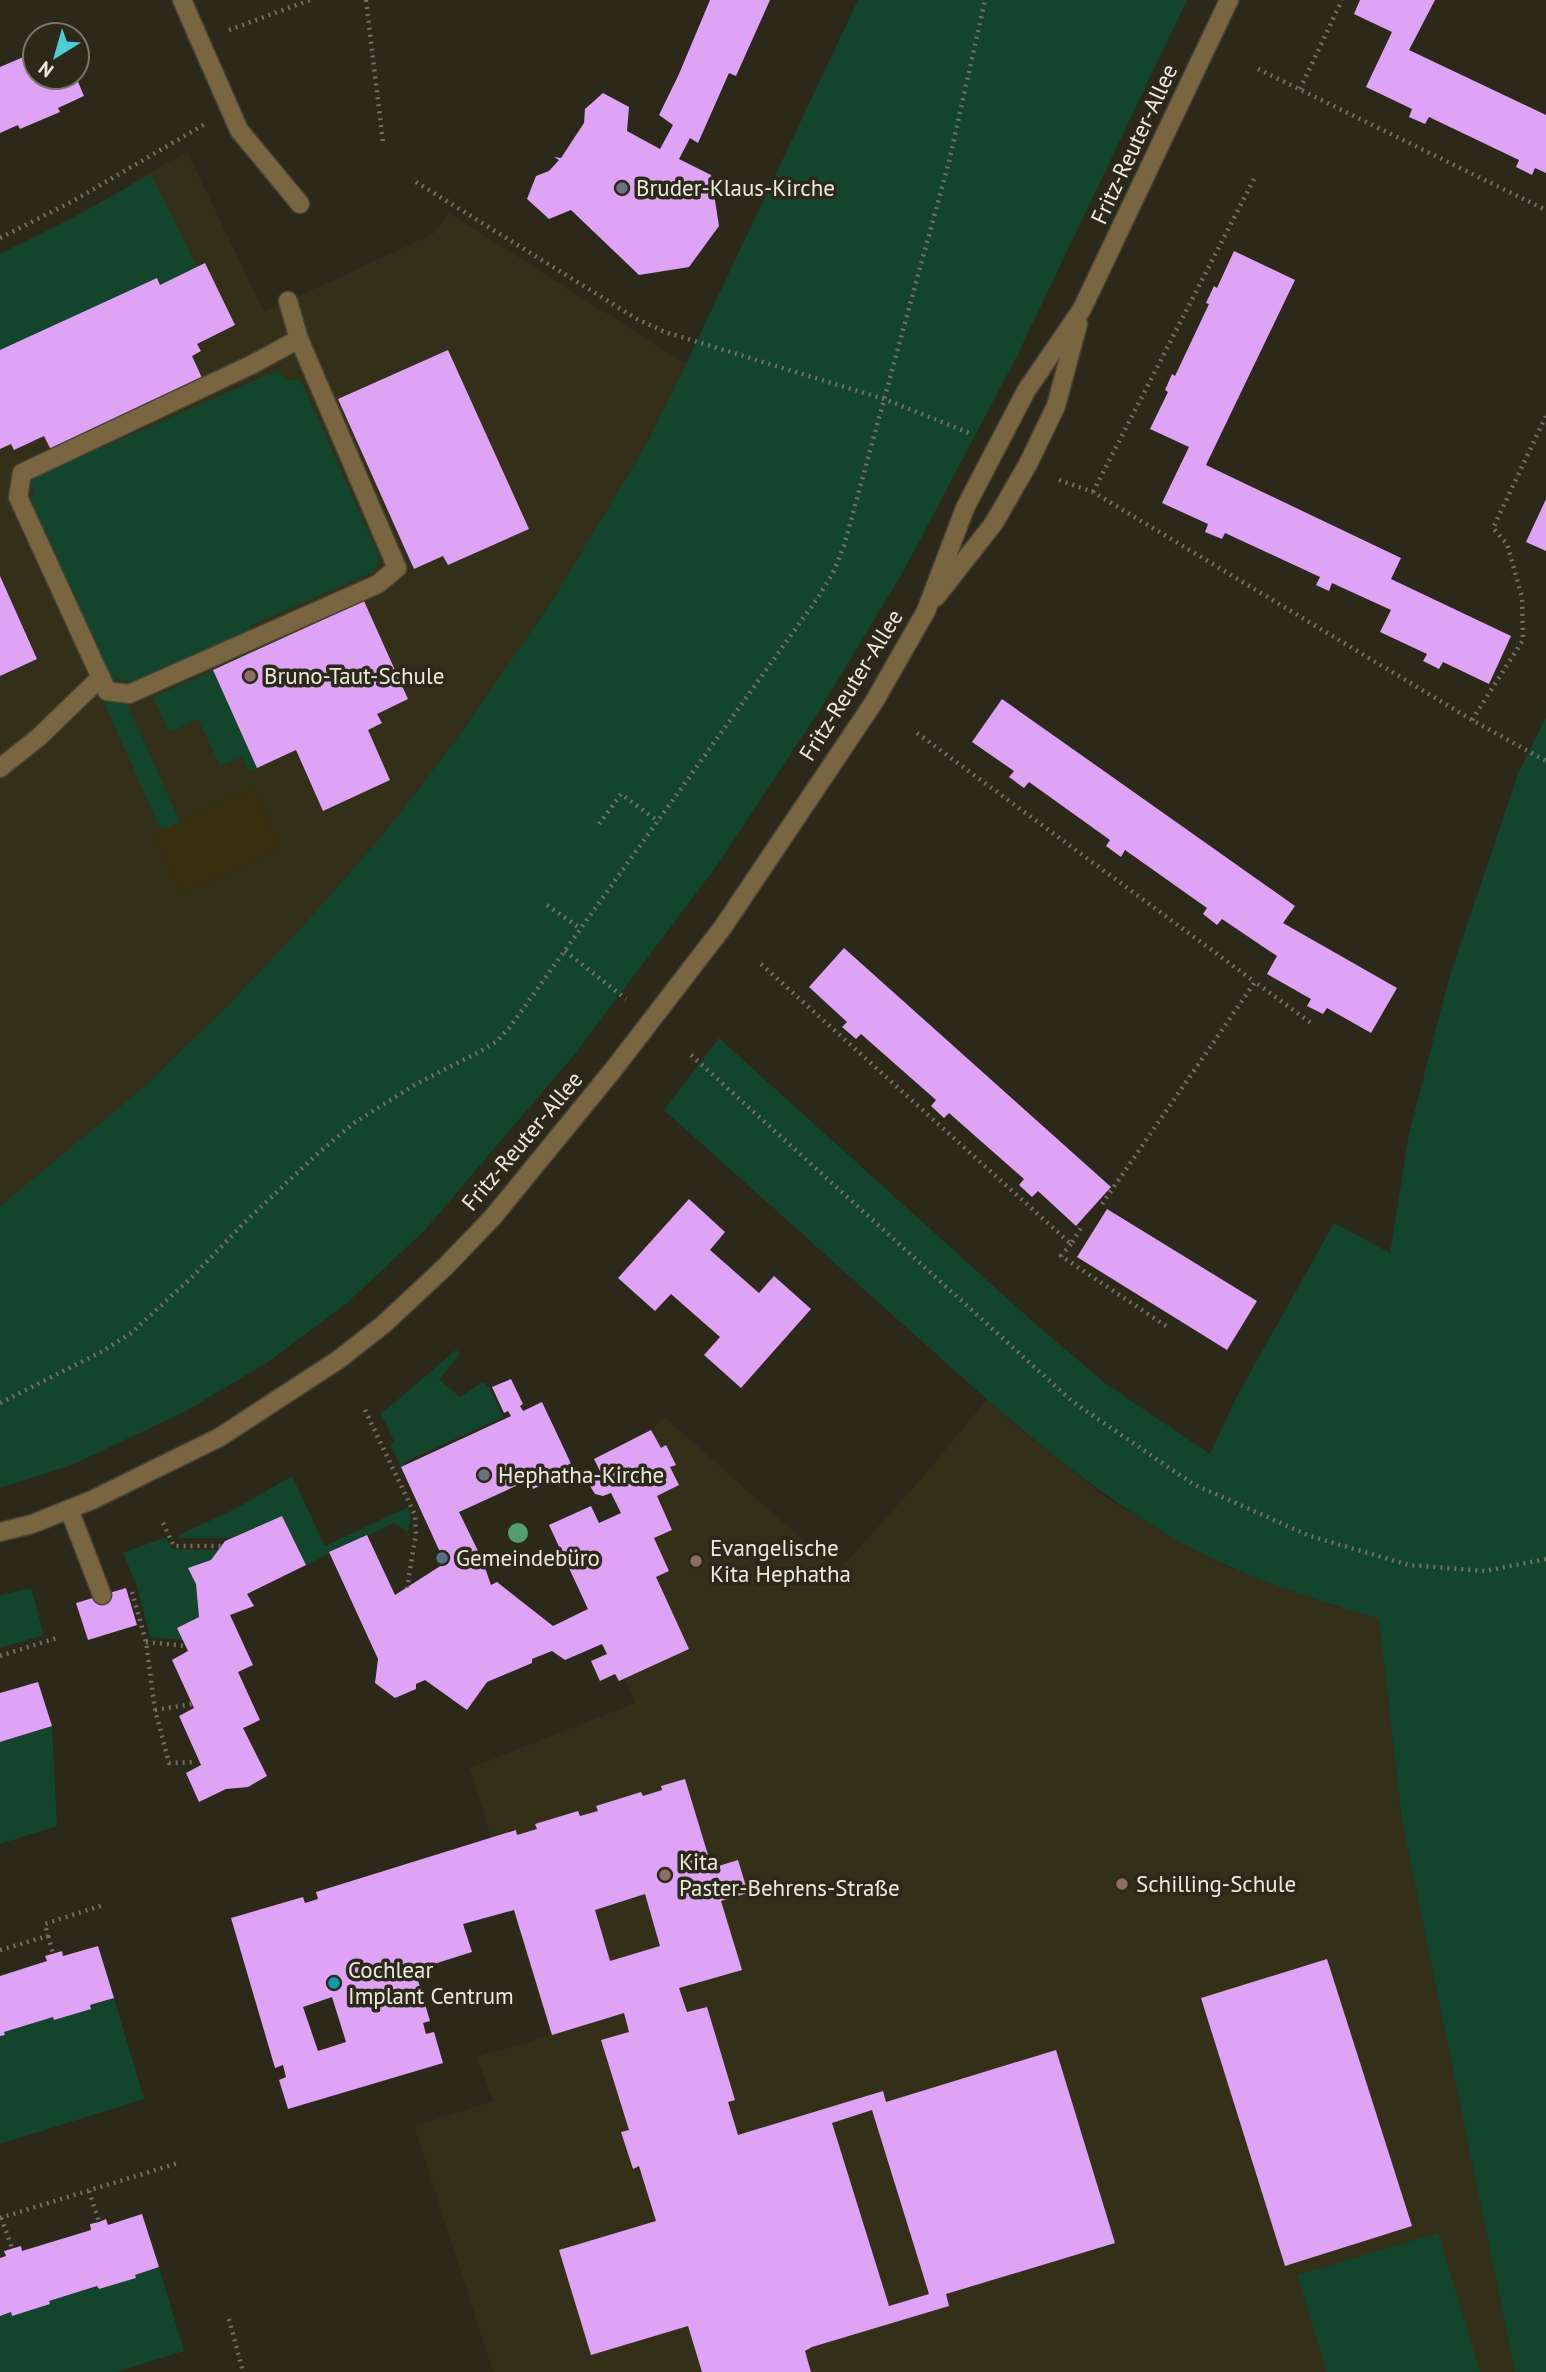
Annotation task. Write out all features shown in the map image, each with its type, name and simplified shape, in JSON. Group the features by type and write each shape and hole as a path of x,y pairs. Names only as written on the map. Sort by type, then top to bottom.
{"street":[{"path":"181,0 239,131 300,204"},
{"name":"Fritz-Reuter-Allee","path":"926,611 965,508 1026,391 1082,309 1229,0"},
{"path":"288,301 299,339 397,568 379,584 129,694 107,691 18,497 22,473 251,365 299,339"},
{"name":"Fritz-Reuter-Allee","path":"0,1532 69,1510 220,1437 271,1405 357,1346 384,1324 446,1266 518,1186 695,966 874,702 926,611 994,523 1028,464 1056,406 1082,309"},
{"path":"0,768 38,737 101,677"},
{"path":"69,1510 102,1595"}],"path":[{"path":"229,30 310,0"},
{"path":"366,0 383,142"},
{"path":"0,1404 103,1351 131,1333 316,1155 354,1124 416,1083 497,1041 510,1027 659,822 817,599 833,573 844,546 949,162 985,0"},
{"path":"1300,89 1342,0"},
{"path":"1258,69 1546,211"},
{"path":"0,238 73,201 208,122"},
{"path":"1093,492 1255,177"},
{"path":"416,182 637,319 665,332 884,399 979,438"},
{"path":"1472,720 1523,640 1522,597 1507,544 1493,528 1546,416"},
{"path":"1059,480 1093,492 1472,720 1546,761"},
{"path":"917,733 1311,1023"},
{"path":"599,824 621,794 659,822"},
{"path":"547,905 581,929"},
{"path":"565,951 626,999"},
{"path":"761,964 1071,1244"},
{"path":"1102,1204 1255,982"},
{"path":"691,1055 1073,1402 1193,1484 1310,1536 1409,1565 1485,1571 1546,1559"},
{"path":"1082,1228 1061,1256 1169,1328"},
{"path":"365,1409 415,1515 416,1534 407,1588"},
{"path":"163,1523 174,1546 221,1546"},
{"path":"128,1581 146,1642 155,1710 169,1763 195,1762"},
{"path":"0,1656 60,1637"},
{"path":"146,1642 185,1646"},
{"path":"155,1710 192,1704"},
{"path":"53,1954 45,1924 103,1905"},
{"path":"0,1950 48,1936"},
{"path":"12,2248 0,2218 178,2163"},
{"path":"89,2191 99,2222"},
{"path":"229,2319 243,2372"}],"shaded area":[{"name":"Bruno-Taut-Schule","path":"187,151 264,312 433,234 449,213 686,364 647,443 550,604 450,748 381,837 228,1005 140,1090 0,1206 0,254 89,209"},
{"name":"Schilling-Schule","path":"987,1399 1020,1429 1106,1497 1170,1536 1224,1565 1332,1605 1379,1619 1402,1821 1515,2372 493,2372 414,2126 493,2101 477,2057 551,2035 470,1768 635,1703 625,1679 619,1681 615,1674 600,1681 591,1661 607,1654 578,1613 587,1608 549,1525 591,1506 599,1523 621,1513 611,1493 603,1496 595,1494 590,1486 593,1477 665,1417 838,1571 922,1478"}],"green space":[{"path":"858,0 1187,0 1016,358 904,570 821,708 718,864 574,1055 424,1231 346,1304 268,1362 184,1412 72,1465 0,1488 0,1206 140,1090 228,1005 381,837 450,748 550,604 647,443"},
{"path":"151,174 197,267 160,285 157,279 0,350 0,254 67,221"},
{"path":"278,370 287,379 300,379 378,554 377,566 373,572 250,626 252,632 135,684 114,674 180,822 161,830 15,504 35,495 28,480"},
{"path":"213,670 257,768 249,771 242,757 220,766 198,719 169,732 153,697"},
{"path":"1546,717 1546,2372 1515,2372 1402,1821 1379,1619 1245,1573 1168,1535 1101,1491 1037,1442 976,1390 664,1110 719,1038 1032,1321 1106,1384 1210,1454 1236,1398 1334,1223 1390,1253 1409,1134 1449,978 1518,774"},
{"path":"456,1350 460,1353 439,1380 460,1397 483,1382 490,1388 503,1417 403,1463 404,1466 401,1467 390,1444 394,1441 381,1414"},
{"path":"292,1476 325,1546 408,1507 411,1517 408,1532 394,1523 306,1565 282,1516 230,1538 180,1538 179,1535 237,1508"},
{"path":"166,1537 172,1549 218,1550 211,1560 188,1568 196,1584 199,1617 177,1628 183,1640 150,1637 137,1586 123,1553"},
{"path":"31,1588 44,1635 0,1648 0,1595"},
{"path":"52,1726 57,1826 0,1844 0,1742"},
{"path":"114,1998 144,2099 0,2144 0,2036 5,2035 4,2032 53,2017 54,2020"},
{"path":"1438,2233 1480,2372 1327,2372 1297,2275"},
{"path":"159,2267 184,2351 116,2372 0,2372 0,2316 11,2312 13,2315 49,2304 49,2301 97,2286 99,2289 135,2278 135,2275"}],"sand":[{"path":"253,788 280,848 182,894 154,834"}],"building":[{"name":"Bruder-Klaus-Kirche","path":"710,0 770,0 736,76 729,73 698,143 690,138 679,159 711,175 719,226 689,267 639,275 571,210 549,219 527,199 536,176 549,171 559,160 554,157 561,158 584,123 585,109 603,93 629,107 627,131 660,149 673,125 659,115"},
{"path":"1360,0 1435,0 1409,50 1546,115 1546,173 1535,168 1532,175 1516,167 1519,160 1429,117 1425,124 1409,117 1412,109 1366,87 1392,32 1354,14"},
{"path":"21,58 21,91 82,91 84,96 58,108 60,112 20,129 18,125 0,133 0,67"},
{"path":"1234,251 1295,280 1206,465 1401,558 1391,579 1511,636 1489,684 1443,662 1439,669 1423,661 1427,654 1380,632 1391,610 1332,583 1329,591 1316,585 1320,577 1225,533 1222,539 1205,532 1208,524 1162,503 1189,447 1150,429 1168,392 1165,390 1172,374 1175,376 1209,304 1206,303 1214,286 1217,288"},
{"path":"205,263 235,325 197,344 201,351 192,356 203,380 52,452 44,436 14,450 11,444 0,449 0,350 157,278 160,285"},
{"path":"448,350 529,529 448,565 443,556 414,569 338,399"},
{"path":"1546,499 1546,551 1526,542"},
{"path":"0,576 37,659 0,676"},
{"path":"364,601 408,699 377,714 382,723 368,730 390,780 323,811 296,750 257,768 213,670"},
{"path":"1002,699 1295,906 1283,923 1397,988 1371,1033 1327,1008 1323,1014 1307,1006 1311,999 1267,974 1277,956 1222,919 1217,925 1203,914 1207,908 1125,850 1121,857 1106,846 1110,840 1029,782 1024,788 1009,777 1014,771 972,742"},
{"path":"844,948 1111,1187 1076,1226 1038,1191 1032,1197 1019,1185 1024,1179 949,1113 944,1118 931,1106 936,1100 861,1034 856,1039 842,1027 847,1022 809,987"},
{"path":"689,1199 725,1232 710,1250 759,1293 774,1276 811,1309 741,1388 704,1355 720,1337 671,1294 655,1311 618,1278"},
{"path":"1107,1209 1257,1301 1227,1350 1077,1257"},
{"path":"511,1379 523,1404 520,1406 523,1411 542,1402 574,1470 533,1489 529,1480 459,1512 482,1559 491,1585 497,1582 553,1626 588,1609 549,1525 591,1506 599,1523 621,1513 611,1493 603,1496 595,1494 590,1486 593,1477 601,1473 594,1459 651,1430 661,1448 666,1445 676,1465 670,1467 679,1485 657,1496 672,1530 654,1538 669,1571 656,1577 689,1649 619,1681 615,1674 600,1681 591,1661 607,1654 602,1644 565,1660 552,1651 532,1659 532,1663 487,1682 467,1710 425,1680 416,1684 416,1689 395,1698 375,1683 378,1659 329,1552 367,1535 395,1595 445,1563 401,1467 511,1416 508,1411 504,1413 492,1387"},
{"path":"282,1516 306,1565 247,1594 254,1606 230,1615 253,1665 238,1672 260,1720 243,1728 267,1776 248,1787 226,1789 199,1802 186,1773 201,1765 179,1716 194,1708 172,1660 188,1651 177,1628 199,1617 196,1584 188,1568 211,1560 225,1541"},
{"path":"126,1588 137,1625 88,1640 76,1603"},
{"path":"38,1682 52,1726 0,1742 0,1693"},
{"path":"685,1779 712,1868 738,1860 748,1893 721,1901 742,1970 679,1988 687,2012 707,2007 735,2100 728,2102 738,2135 883,2091 886,2102 1056,2050 1115,2243 946,2294 949,2306 812,2347 805,2351 811,2372 702,2372 688,2326 591,2355 559,2250 656,2221 639,2166 633,2169 621,2132 629,2130 601,2040 629,2032 624,2013 552,2035 514,1910 463,1924 472,1952 415,1970 430,2021 423,2023 426,2034 434,2032 443,2063 288,2109 279,2080 286,2077 283,2065 275,2068 231,1918 303,1897 305,1903 318,1899 316,1892 516,1830 517,1835 537,1829 535,1824 578,1811 580,1816 598,1811 596,1806 641,1792 643,1796 662,1790 661,1786","holes":["645,1894 660,1946 610,1961 595,1910","332,1997 346,2042 318,2051 303,2007","872,2110 929,2294 889,2306 832,2123"]},
{"path":"98,1946 114,1998 90,2005 91,2009 54,2020 53,2017 4,2032 5,2035 0,2036 0,1976 47,1961 45,1956 62,1951 63,1956"},
{"path":"1327,1959 1412,2226 1285,2266 1201,1998"},
{"path":"142,2214 159,2267 135,2275 136,2278 99,2289 97,2286 12,2316 11,2312 0,2316 0,2258 6,2256 4,2251 21,2246 22,2251 91,2230 90,2224 106,2219 108,2225"}],"place":[{"name":"Bruder-Klaus-Kirche","path":"622,188"},
{"name":"Bruno-Taut-Schule","path":"250,676"},
{"name":"Hephatha-Kirche","path":"484,1475"},
{"name":"Gemeindebüro","path":"442,1558"},
{"name":"Evangelische Kita Hephatha","path":"696,1561"},
{"name":"Kita Paster-Behrens-Straße","path":"665,1875"},
{"name":"Schilling-Schule","path":"1122,1884"},
{"name":"Cochlear Implant Centrum","path":"334,1983"}]}
